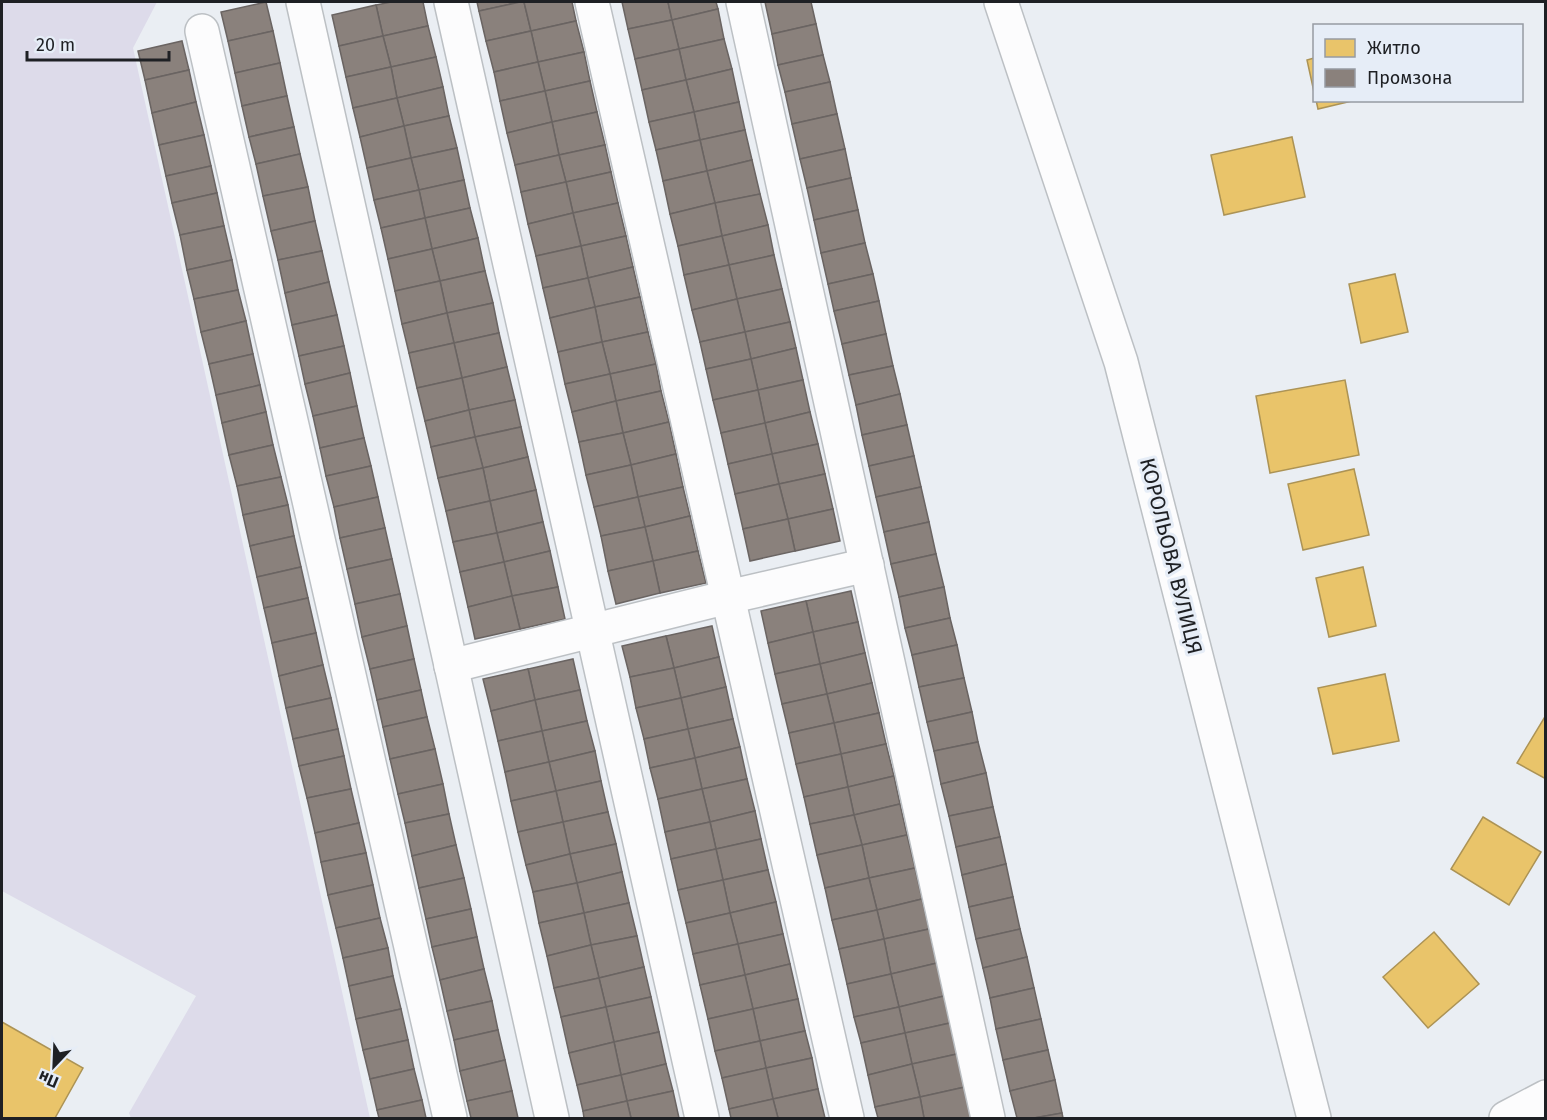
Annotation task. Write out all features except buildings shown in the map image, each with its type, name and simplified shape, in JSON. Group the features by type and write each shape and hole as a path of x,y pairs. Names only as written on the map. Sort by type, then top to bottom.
{"street":[{"path":"303,2 552,1119"},
{"path":"451,2 702,1119"},
{"path":"592,2 847,1119"},
{"path":"743,2 988,1119"},
{"name":"КОРОЛЬОВА ВУЛИЦЯ","path":"1001,2 1121,362 1314,1119"},
{"path":"202,31 450,1119"},
{"path":"451,666 867,565"},
{"path":"1506,1119 1545,1097"}],"shaded area":[{"path":"2,2 157,2 133,48 370,1118 131,1118 129,1113 196,996 2,891"}]}
